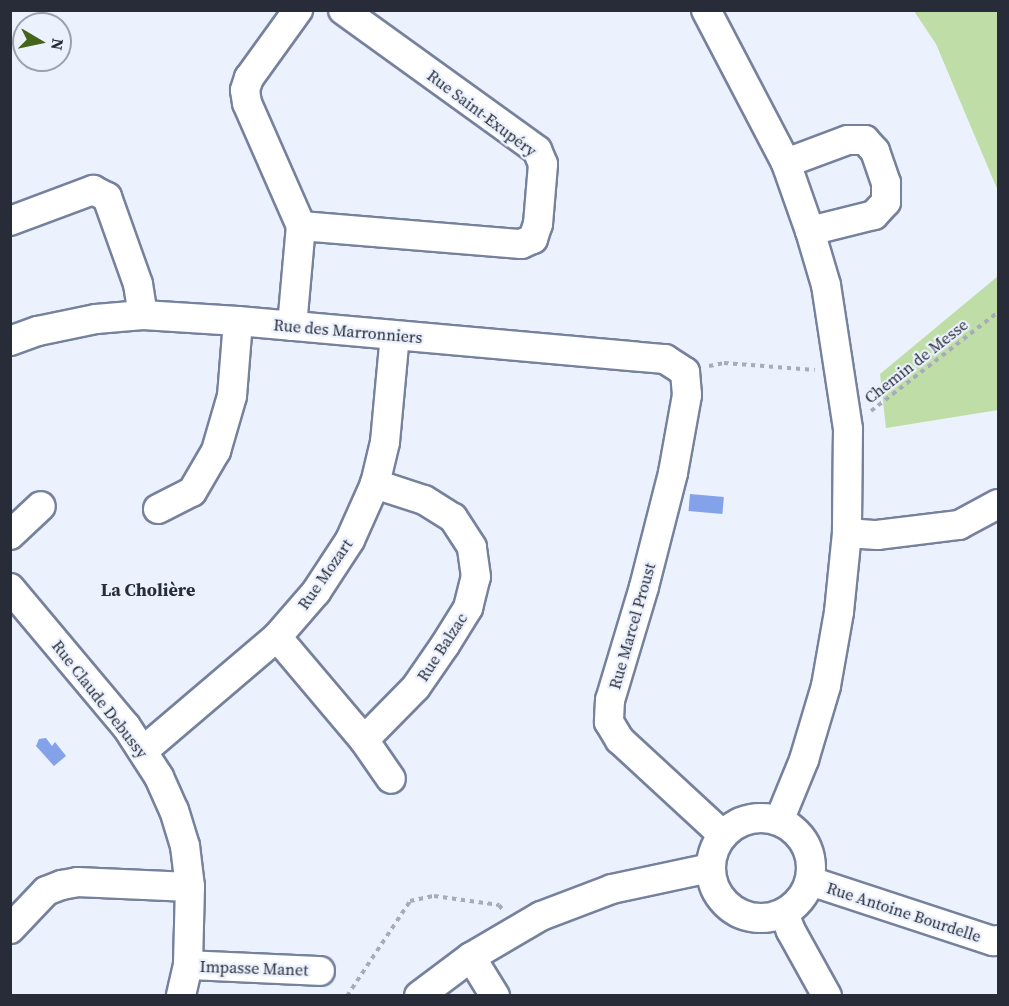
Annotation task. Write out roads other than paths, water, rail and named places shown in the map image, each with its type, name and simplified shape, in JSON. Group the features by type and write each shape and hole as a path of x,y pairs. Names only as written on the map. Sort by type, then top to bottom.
{"street":[{"path":"292,326 301,226 247,103 245,90 249,78 298,10"},
{"name":"Rue Saint-Exupéry","path":"301,226 521,244 533,238 538,224 543,164 537,150 343,10"},
{"path":"706,10 786,163 810,231 826,285 848,429 847,533 839,612 826,686 804,760 779,821"},
{"path":"786,163 848,140 865,140 875,151 886,183 886,202 874,215 810,231"},
{"path":"10,221 93,190 107,197 138,284 143,315"},
{"name":"Rue des Marronniers","path":"10,341 38,331 96,319 143,315 238,321 665,359 685,372"},
{"path":"158,509 192,492 216,451 232,396 238,321"},
{"name":"Rue Mozart","path":"143,751 277,637 316,592 350,540 375,484 385,442 395,335"},
{"name":"Rue Marcel Proust","path":"685,372 687,395 673,472 644,587 610,700 609,722 620,740 723,835"},
{"name":"Rue Balzac","path":"364,740 416,687 445,645 468,608 476,577 472,547 453,518 424,500 375,484"},
{"path":"847,533 877,535 959,525 999,504"},
{"path":"10,535 41,506"},
{"name":"Rue Claude Debussy","path":"10,588 126,726 159,777 174,810 185,846 190,887 188,966 181,996"},
{"path":"277,637 364,740 391,779"},
{"path":"753,818 779,821 792,828 806,845 810,859 810,881 802,897 784,913 759,919 734,911 717,893 710,868 715,847 723,835 739,822 753,818"},
{"path":"419,996 471,957 541,916 612,889 710,868"},
{"name":"Rue Antoine Bourdelle","path":"810,881 993,941 999,940"},
{"path":"10,929 46,891 62,885 77,882 190,887"},
{"path":"784,913 790,931 827,996"},
{"path":"471,957 495,996"},
{"name":"Impasse Manet","path":"188,966 320,971"}],"water":[{"path":"690,494 724,497 722,514 689,511"},
{"path":"46,738 52,746 55,742 66,756 54,766 36,746 39,739"}],"district":[{"name":"La Cholière","path":"148,590"}]}
